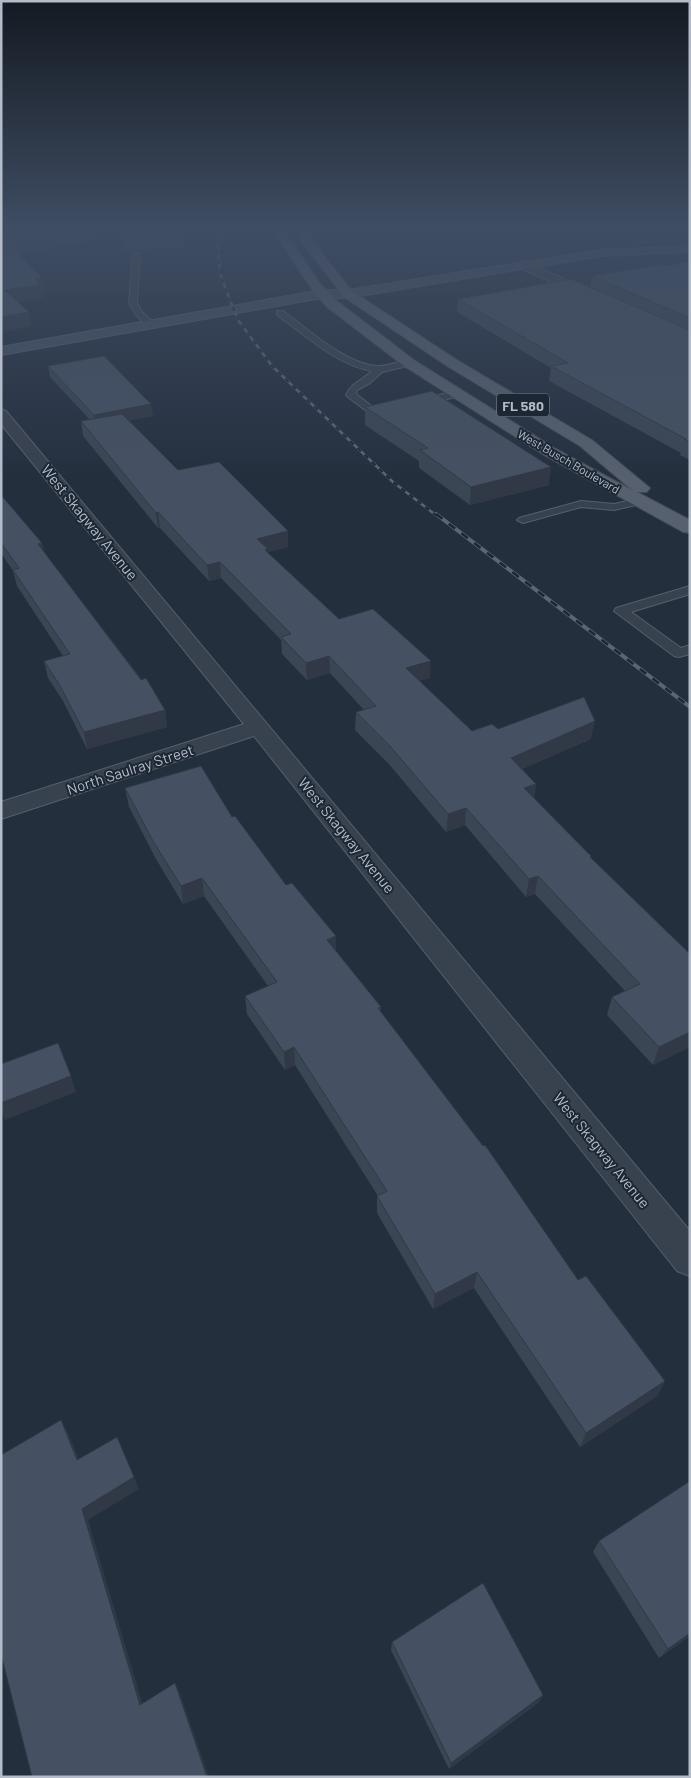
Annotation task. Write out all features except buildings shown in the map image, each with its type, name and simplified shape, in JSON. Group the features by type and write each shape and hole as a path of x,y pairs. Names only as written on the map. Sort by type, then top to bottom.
{"main road":[{"path":"1,351 239,312"},
{"path":"1,361 283,312"},
{"name":"West Busch Boulevard","path":"344,312 409,363 550,452 690,527"},
{"name":"West Busch Boulevard","path":"375,312 452,363 586,443 690,527"}],"street":[{"name":"West Skagway Avenue","path":"1,414 259,727 690,1259"},
{"name":"North Saulray Street","path":"1,811 259,727"}],"lane":[{"path":"138,312 151,325"},
{"path":"280,313 346,358 362,366 379,369 409,363"},
{"path":"379,369 367,381 352,389 350,395 372,411 458,394"},
{"path":"523,520 581,504 614,507 641,502"},
{"path":"690,590 622,611 680,653 690,649"}],"railway":[{"path":"235,312 238,320 272,366 393,482 437,516"},
{"path":"436,514 690,707"}]}
